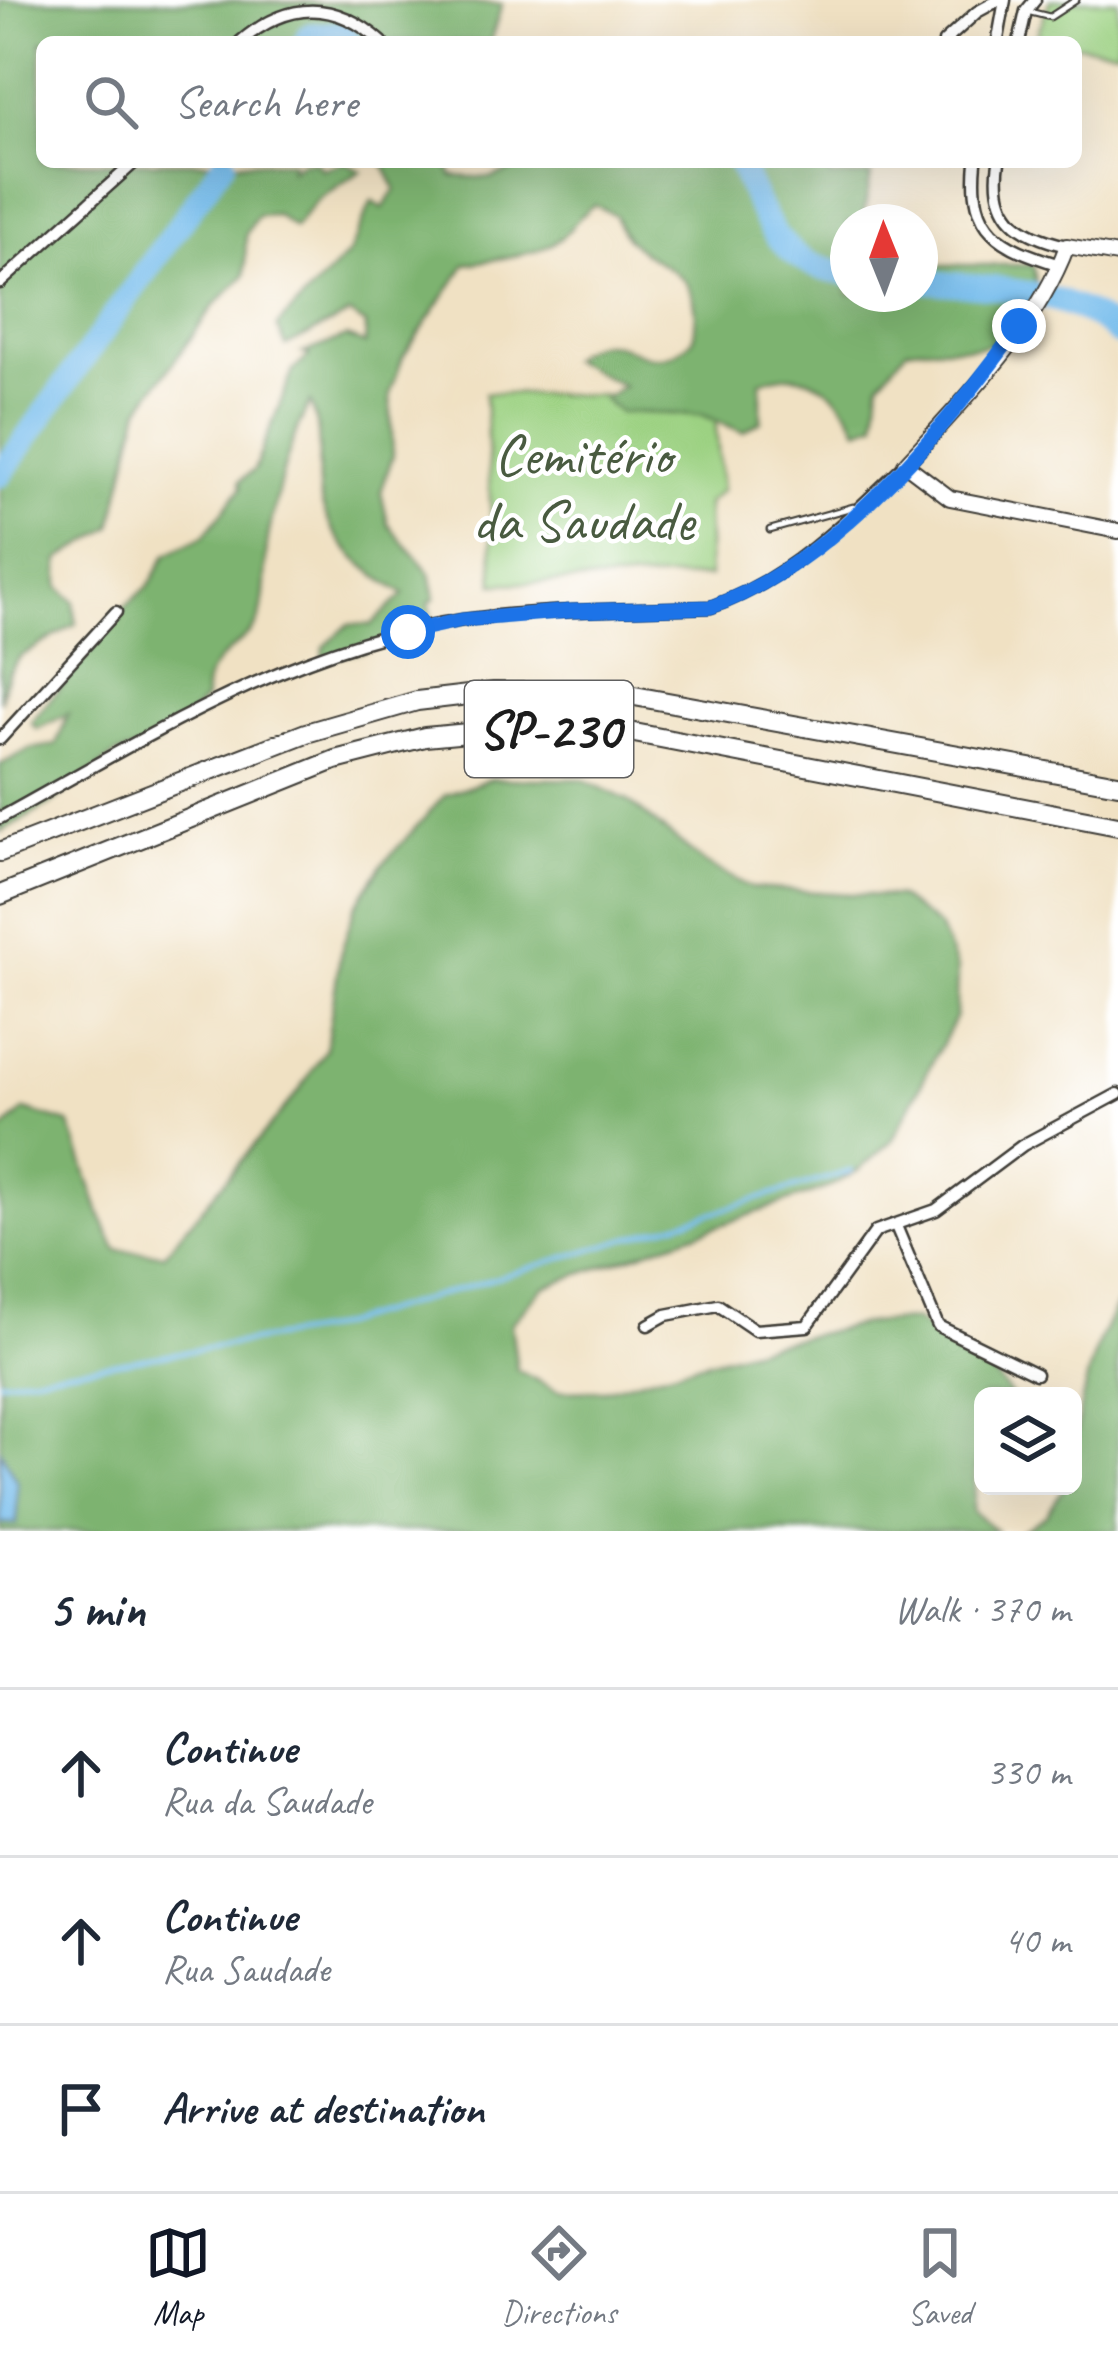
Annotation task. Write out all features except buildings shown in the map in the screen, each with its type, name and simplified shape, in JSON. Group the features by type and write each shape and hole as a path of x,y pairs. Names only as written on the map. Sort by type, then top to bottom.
{"highway":[{"name":"SP-230","path":"0,852 306,733 417,701 494,692 618,694 1118,784"},
{"name":"SP-230","path":"0,895 334,760 424,737 523,728 646,735 1118,826"},
{"path":"1057,814 1118,838"}],"street":[{"path":"998,36 1004,0"},
{"path":"950,36 976,12 1004,0 1031,5 1021,36"},
{"path":"246,36 272,10 326,1 354,8 377,36"},
{"path":"0,284 128,168"},
{"path":"976,168 979,214 990,233 1017,251 1060,265 1112,255"},
{"path":"999,168 998,202 1017,229 1112,255"},
{"path":"979,214 998,202"},
{"path":"0,818 210,702 408,632 462,620 711,607 728,601 795,561 905,464 971,393 1051,280 1067,246"},
{"path":"905,464 950,498 1118,531"},
{"path":"0,739 116,612"},
{"path":"648,1325 707,1305 727,1309 755,1330 807,1326 869,1237 936,1210 1023,1145 1118,1094"},
{"path":"1105,1101 1118,1109"},
{"path":"896,1226 938,1326 1036,1374"}],"lane":[{"path":"1031,5 1050,17 1076,0"},
{"path":"770,530 865,504"}],"green space":[{"path":"0,0 502,4 492,36 36,36 36,168 361,171 318,199 294,228 277,215 257,216 246,234 245,275 214,306 140,408 112,527 59,560 59,587 74,601 76,624 20,657 8,673 0,702"},
{"path":"1050,0 1118,0 1118,50 1082,46 1082,36 1036,36"},
{"path":"385,168 450,168 452,176 492,178 518,168 822,168 831,177 871,175 865,204 830,204 830,312 938,312 938,265 1033,265 1035,294 1023,320 998,341 984,346 907,349 880,382 876,423 858,429 842,402 820,384 777,377 761,381 761,421 743,432 702,415 620,412 603,399 623,386 569,359 588,346 604,343 660,357 675,353 693,339 696,311 691,292 681,278 625,235 615,215 594,205 552,244 522,255 466,264 403,357 390,394 393,455 381,492 388,524 430,573 435,598 429,603 432,616 366,651 323,659 324,647 349,624 371,625 404,594 360,562 328,521 319,486 318,433 310,402 276,499 260,617 247,636 218,661 206,684 205,699 187,719 159,735 158,744 115,755 51,804 0,832 0,765 30,749 56,745 68,714 37,729 31,722 113,617 149,586 166,555 204,536 241,488 240,481 254,470 293,371 310,355 303,353 346,337 365,344 366,325 350,314 286,346 277,326 349,253 372,201 383,208 396,189"},
{"name":"Cemitério da Saudade","path":"485,393 713,397 722,490 707,503 709,577 494,584"},
{"path":"490,779 582,779 627,800 706,864 752,888 899,897 939,927 957,969 956,1016 893,1139 859,1170 827,1188 543,1287 511,1324 517,1370 558,1391 602,1390 770,1344 868,1323 914,1320 989,1369 1004,1387 974,1387 973,1511 996,1531 0,1531 0,1133 25,1110 69,1123 117,1250 164,1254 299,1091 326,1049 340,955 355,907 382,865 445,795"},
{"path":"1118,1304 1118,1531 1022,1531 1046,1515 1059,1495 1082,1495 1082,1404"}],"water":[{"path":"0,1449 17,1482 17,1524 0,1523"}],"waterway":[{"path":"308,36 345,36"},
{"path":"0,475 220,168"},
{"path":"742,168 777,236 805,261 830,270"},
{"path":"938,283 1050,298 1118,334"},
{"path":"0,1381 323,1330 851,1171"}],"route":[{"path":"408,632 462,620 571,611 711,607 748,591 795,561 865,504 971,393 1019,326"}]}
